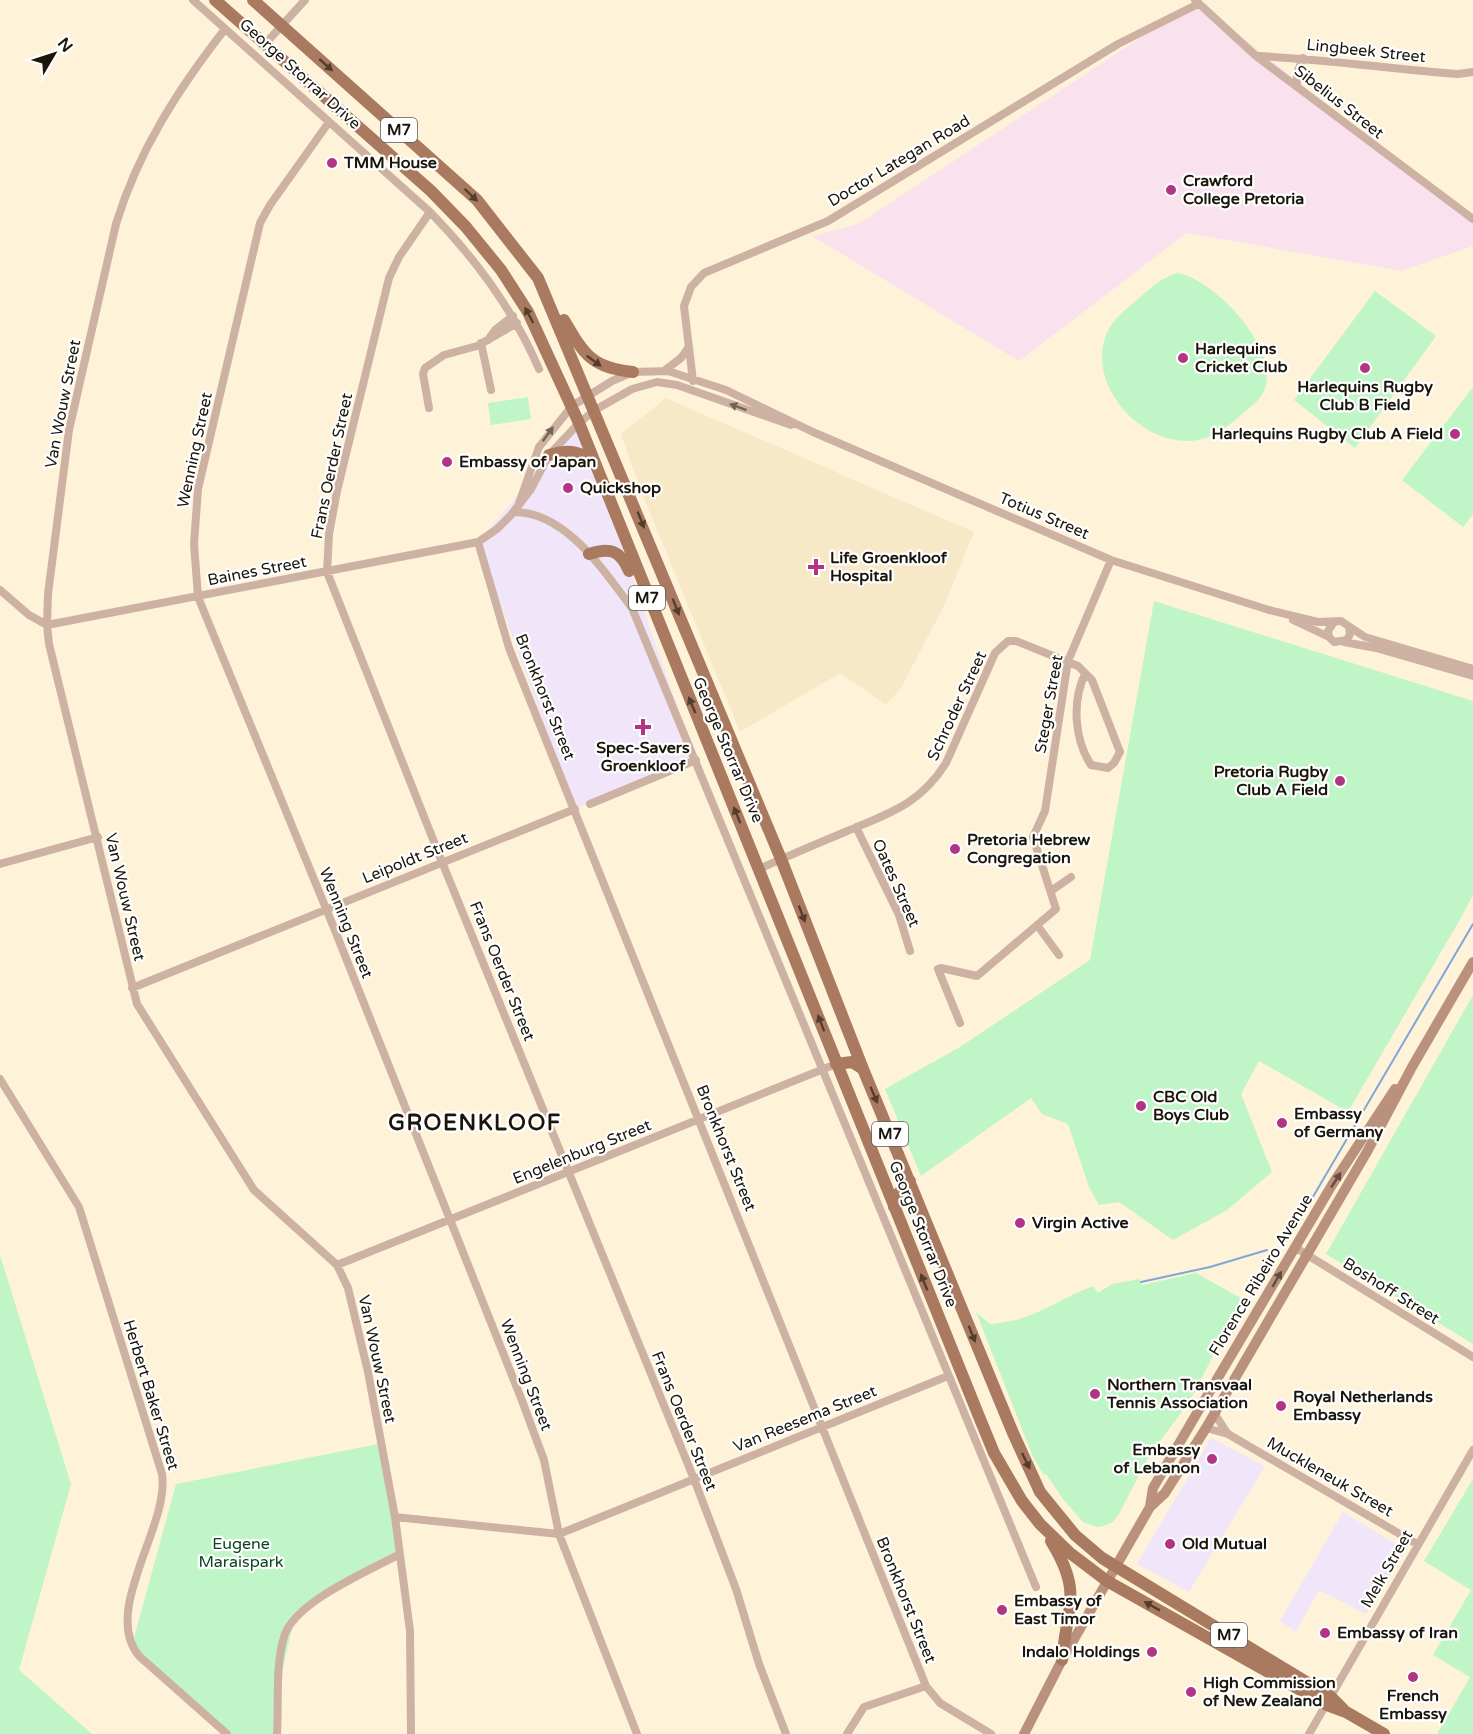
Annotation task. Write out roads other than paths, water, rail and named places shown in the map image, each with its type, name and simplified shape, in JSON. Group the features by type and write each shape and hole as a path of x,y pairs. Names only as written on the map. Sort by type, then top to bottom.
{"main road":[{"name":"George Storrar Drive","path":"215,0 431,191 466,227 501,270 528,312 579,423 652,610 994,1453 1012,1486 1040,1524 1070,1553 1107,1581"},
{"name":"George Storrar Drive","path":"253,0 472,195 490,213 538,278 589,395 781,860 863,1069 1012,1434 1040,1492 1075,1535 1115,1568"},
{"path":"538,278 586,355 605,368 633,372"},
{"path":"549,455 561,451 578,452 593,462"},
{"path":"589,554 607,549 618,553 625,562 641,598 652,610"},
{"name":"Florence Ribeiro Avenue","path":"1024,1734 1062,1660 1150,1507 1165,1493 1206,1428 1379,1131 1412,1067 1473,962"},
{"path":"825,970 825,989 847,1044 836,1064"},
{"path":"836,1064 852,1062 863,1069"},
{"name":"Florence Ribeiro Avenue","path":"1150,1507 1153,1488 1332,1185 1412,1067"},
{"path":"882,1177 894,1183 910,1181"},
{"path":"894,1207 899,1193 910,1181"},
{"path":"1238,1343 1246,1342 1257,1327 1265,1325"},
{"path":"1040,1524 1065,1564 1070,1579 1071,1597 1062,1660"},
{"name":"M7","path":"1115,1568 1384,1734"},
{"name":"M7","path":"1107,1581 1329,1701"}],"street":[{"name":"George Storrar Drive","path":"193,0 430,212 475,261 515,319 539,369"},
{"path":"265,44 305,0"},
{"name":"Sibelius Street","path":"1197,2 1256,56 1473,219"},
{"name":"Doctor Lategan Road","path":"697,391 692,376 688,348 685,300 694,283 706,271 821,225 1118,44 1197,2"},
{"name":"Van Wouw Street","path":"225,28 163,116 124,199 116,224 69,430 47,625 132,988 147,1023 254,1190 337,1266 356,1317 394,1517 410,1631 411,1734"},
{"name":"Lingbeek Street","path":"1256,56 1303,58 1425,72 1458,74 1473,72"},
{"path":"1297,87 1297,73 1303,58"},
{"name":"Wenning Street","path":"329,122 270,205 260,226 198,489 194,544 198,597 326,910 542,1454 559,1534 637,1734"},
{"name":"Frans Oerder Street","path":"430,212 399,256 389,278 337,491 328,545 327,572 442,862 694,1479 736,1589 759,1664 786,1734"},
{"path":"429,408 423,374 425,368 444,355 484,341 515,319"},
{"path":"484,341 491,390"},
{"path":"664,371 681,358 688,348"},
{"name":"Totius Street","path":"572,406 633,372 664,371 692,376 750,400 813,432 1111,560 1269,610 1311,620 1341,621 1372,640 1473,669"},
{"path":"677,385 692,376"},
{"name":"Totius Street","path":"579,423 595,410 625,392 645,384 677,385 813,432"},
{"name":"Baines Street","path":"516,509 539,447 572,406"},
{"name":"Baines Street","path":"47,625 478,542 498,529 516,509 549,455 579,423"},
{"name":"George Storrar Drive","path":"516,509 534,514 567,533 589,554 632,608 824,1068 1036,1587"},
{"name":"Bronkhorst Street","path":"478,542 509,648 926,1686 940,1703 991,1734"},
{"name":"Steger Street","path":"1051,891 1033,837 1044,816 1068,661 1111,560"},
{"path":"0,590 29,615 47,625"},
{"name":"Totius Street","path":"1269,610 1329,637"},
{"path":"1334,622 1328,631 1329,637 1334,642 1376,648 1473,676"},
{"path":"1344,642 1349,638 1349,627"},
{"name":"Schroder Street","path":"759,869 903,808 940,774 995,653 1008,641 1016,641 1068,661 1085,674 1097,687 1120,752 1114,764 1108,768 1091,765 1077,724 1080,685 1085,674"},
{"path":"590,804 696,760"},
{"name":"Leipoldt Street","path":"132,988 574,809"},
{"name":"Oates Street","path":"856,827 899,915 910,951"},
{"path":"0,864 98,837"},
{"path":"960,1023 938,969 977,976 1056,909 1051,891 1071,877"},
{"path":"1037,925 1059,955"},
{"name":"Engelenburg Street","path":"337,1266 836,1064"},
{"name":"Herbert Baker Street","path":"0,1079 79,1208 162,1474 161,1498 128,1616 131,1646 139,1656 227,1734"},
{"name":"Boshoff Street","path":"1296,1248 1473,1357"},
{"name":"Van Reesema Street","path":"394,1517 559,1534 948,1376"},
{"name":"Muckleneuk Street","path":"1214,1413 1228,1434"},
{"name":"Muckleneuk Street","path":"1206,1428 1228,1434 1417,1544"},
{"name":"Melk Street","path":"1309,1734 1473,1450"},
{"path":"277,1734 281,1648 290,1623 308,1607 398,1555"},
{"path":"847,1734 864,1707 926,1686"}],"waterway":[{"path":"1289,1233 1297,1224 1473,924"},
{"path":"1141,1282 1210,1267 1267,1250"}],"place":[{"name":"TMM House","path":"332,163"},
{"name":"Crawford College Pretoria","path":"1171,190"},
{"name":"Harlequins Cricket Club","path":"1183,358"},
{"name":"Harlequins Rugby Club B Field","path":"1365,368"},
{"name":"Harlequins Rugby Club A Field","path":"1455,434"},
{"name":"Embassy of Japan","path":"447,462"},
{"name":"Quickshop","path":"568,488"},
{"name":"Life Groenkloof Hospital","path":"816,567"},
{"name":"Spec-Savers Groenkloof","path":"643,727"},
{"name":"Pretoria Rugby Club A Field","path":"1340,781"},
{"name":"Pretoria Hebrew Congregation","path":"955,849"},
{"name":"CBC Old Boys Club","path":"1141,1106"},
{"name":"Embassy of Germany","path":"1282,1123"},
{"name":"Virgin Active","path":"1020,1223"},
{"name":"Northern Transvaal Tennis Association","path":"1095,1394"},
{"name":"Royal Netherlands Embassy","path":"1281,1406"},
{"name":"Embassy of Lebanon","path":"1212,1459"},
{"name":"Old Mutual","path":"1170,1544"},
{"name":"Embassy of East Timor","path":"1002,1610"},
{"name":"Embassy of Iran","path":"1325,1633"},
{"name":"Indalo Holdings","path":"1152,1652"},
{"name":"French Embassy","path":"1413,1677"},
{"name":"High Commission of New Zealand","path":"1191,1692"}],"district":[{"name":"GROENKLOOF","path":"475,1123"}],"park label":[{"name":"Eugene Maraispark","path":"241,1553"}]}
